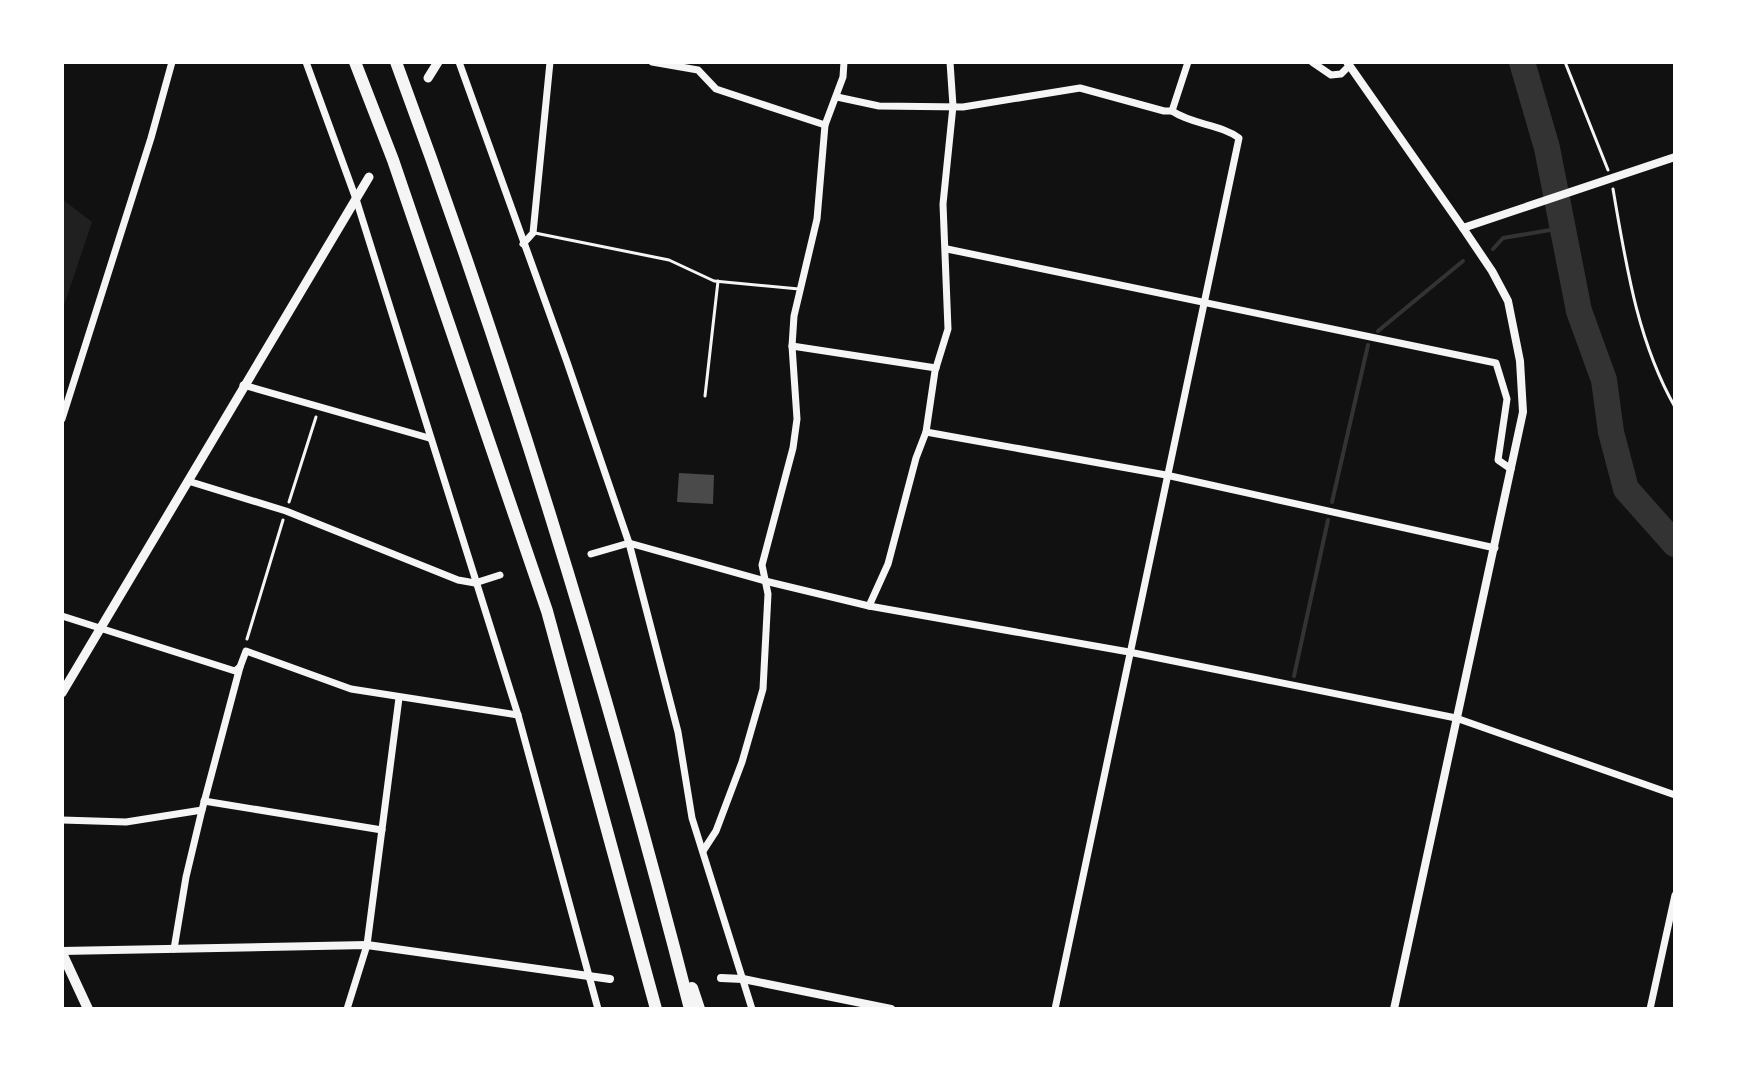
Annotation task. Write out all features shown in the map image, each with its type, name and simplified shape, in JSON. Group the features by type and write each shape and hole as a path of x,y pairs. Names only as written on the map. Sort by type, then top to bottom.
{"highway":[{"path":"355,62 393,160 547,611 656,1009"},
{"path":"396,62 479,292 578,605 664,906 690,1009"},
{"path":"664,906 699,1009"}],"main road":[{"path":"428,78 438,62"},
{"path":"62,693 369,177"},
{"path":"62,952 88,1009"}],"street":[{"path":"62,419 172,62"},
{"path":"306,62 356,199 518,715 598,1009"},
{"path":"459,62 629,543 678,732 692,818 752,1009"},
{"path":"523,244 533,233 550,62"},
{"path":"652,62 698,70 716,89 825,125"},
{"path":"703,851 716,831 742,762 763,689 768,594 762,565 793,448 797,419 797,379 792,346 794,316 817,219 825,125 837,97 844,62"},
{"path":"869,606 888,564 916,458 926,432 936,368 948,329 943,204 953,106 950,62"},
{"path":"1172,111 1188,62"},
{"path":"1312,62 1331,75 1341,74 1348,64 1463,228 1508,301 1520,361 1523,412 1394,1009"},
{"path":"837,97 879,106 953,106 1080,88 1172,111 1186,121 1230,132 1239,138 1055,1009"},
{"path":"1463,228 1675,157"},
{"path":"947,249 1496,363 1507,399 1498,460 1511,469"},
{"path":"792,346 936,368"},
{"path":"243,385 429,438"},
{"path":"926,432 1166,475 1495,548"},
{"path":"188,481 286,511 458,580 475,583 500,575"},
{"path":"591,554 629,543 869,606 1129,652 1456,718 1675,795"},
{"path":"62,616 235,671 240,667"},
{"path":"174,949 186,877 203,805 246,651 351,689 518,715"},
{"path":"347,1009 367,945 399,698"},
{"path":"62,820 126,822 203,805 382,830"},
{"path":"1650,1009 1675,895"},
{"path":"62,952 367,945 610,979"},
{"path":"721,978 743,979 891,1009"}],"lane":[{"path":"533,233 669,260 718,281 799,289"},
{"path":"705,396 718,281"}],"path":[{"path":"1565,62 1611,177 1635,308 1652,358 1675,407"},
{"path":"246,651 249,632 319,407"}],"shaded area":[{"path":"62,199 92,222 62,311"}],"building":[{"path":"679,473 714,475 713,504 677,502"}],"waterway":[{"path":"1522,62 1547,148 1579,311 1604,380 1611,432 1626,489 1675,544"},
{"path":"1493,249 1503,238 1562,228"},
{"path":"1378,331 1463,261"},
{"path":"1332,502 1368,345"},
{"path":"1294,676 1328,520"}]}
